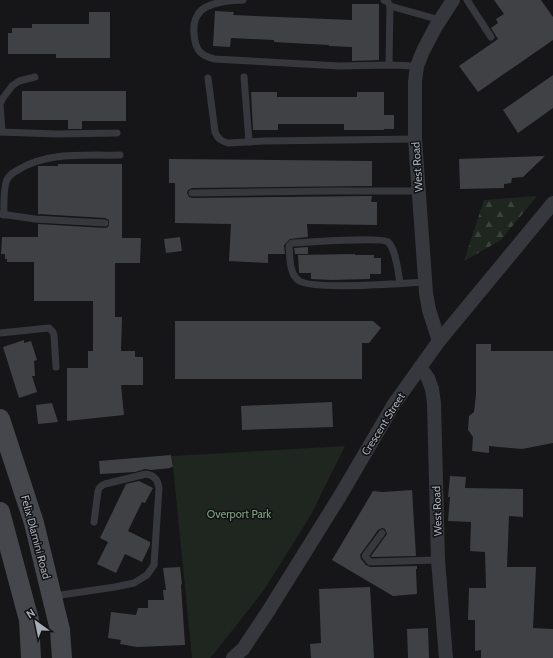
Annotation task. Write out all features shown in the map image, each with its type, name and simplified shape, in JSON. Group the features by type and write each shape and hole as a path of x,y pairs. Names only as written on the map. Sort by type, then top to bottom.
{"main road":[{"name":"Felix Dlamini Road","path":"0,419 34,523 60,630 62,658"},
{"path":"0,512 29,620 31,658"},
{"path":"60,630 76,658"}],"street":[{"name":"West Road","path":"439,341 429,310 426,282 415,139 415,82 417,66 423,51 453,0"},
{"name":"Crescent Street","path":"240,655 315,536 394,404 439,341 553,203"},
{"name":"West Road","path":"420,367 428,378 432,389 434,403 438,560 446,658"}],"lane":[{"path":"243,0 219,1 205,7 199,12 196,18 194,34 197,48 201,53 214,59 340,66 417,66"},
{"path":"384,0 388,2 390,6 389,65"},
{"path":"467,0 491,37"},
{"path":"390,6 440,20"},
{"path":"35,77 18,81 3,98 0,104 1,132 57,134 117,133"},
{"path":"244,77 249,142"},
{"path":"208,78 215,132 218,139 222,142 415,139"},
{"path":"105,223 35,219 2,214 6,184 8,178 16,171 33,162 44,159 65,156 120,155"},
{"path":"192,193 418,191"},
{"path":"400,283 393,250 385,241 302,242 292,243 289,246 292,273 298,281 308,284 354,286 426,282"},
{"path":"0,333 49,328 54,335 56,368"},
{"path":"52,596 134,583 147,574 154,565 160,488 155,478 146,474 102,486 98,491 94,522"},
{"path":"382,533 365,556 370,562 438,560"}],"green space":[{"path":"537,196 501,240 464,261 484,200"},
{"name":"Overport Park","path":"345,446 311,515 264,590 210,658 192,658 172,456"}],"building":[{"path":"494,0 541,0 553,17 553,40 478,92 459,66 498,39 491,28 498,23 496,19 504,14"},
{"path":"352,4 379,4 379,60 352,61 352,47 274,42 274,40 231,38 230,47 213,46 215,11 234,12 233,15 352,20"},
{"path":"89,12 110,12 110,58 56,58 56,54 8,54 8,33 12,33 12,28 32,28 32,24 89,24"},
{"path":"553,75 553,108 518,133 503,110"},
{"path":"22,91 126,91 126,121 82,121 82,129 68,129 68,120 22,120"},
{"path":"251,92 277,92 277,97 357,97 357,92 384,92 384,115 394,115 394,129 344,130 344,124 278,124 278,130 253,130"},
{"path":"545,156 523,177 512,178 511,183 504,184 504,188 460,189 459,159"},
{"path":"169,159 372,161 372,186 192,188 188,190 187,193 189,197 192,198 372,196 371,202 377,202 377,225 307,224 308,237 290,239 284,245 285,254 268,254 268,263 229,261 231,224 175,223 175,183 169,183"},
{"path":"58,164 122,164 122,238 141,238 140,263 115,263 115,317 122,317 121,351 135,351 135,357 143,357 143,385 121,385 124,415 67,421 67,368 88,368 88,351 93,351 93,301 34,301 34,262 7,262 7,259 5,259 5,254 1,254 2,237 38,237 38,224 108,227 109,220 105,218 38,214 38,166 58,166"},
{"path":"180,237 182,251 166,253 164,239"},
{"path":"308,247 308,254 295,254 294,248"},
{"path":"298,255 374,255 374,258 381,258 381,274 370,274 370,279 331,280 311,279 311,273 299,273"},
{"path":"175,321 373,321 381,328 369,343 362,343 362,379 175,379"},
{"path":"24,340 24,343 31,341 37,360 34,361 35,376 32,376 37,392 19,398 3,347"},
{"path":"476,344 491,344 491,351 553,351 553,443 522,449 489,446 489,453 472,451 473,437 468,430 469,416 474,412 476,394"},
{"path":"332,402 333,427 242,430 241,406"},
{"path":"52,403 58,422 38,424 36,405"},
{"path":"171,455 173,467 170,467 171,468 100,474 99,461"},
{"path":"450,476 466,477 465,488 523,489 523,517 509,516 507,567 536,567 533,628 553,629 553,658 481,658 481,650 475,651 475,620 468,620 469,588 486,588 485,552 470,551 471,522 448,521"},
{"path":"139,481 153,488 145,503 142,502 128,531 150,542 150,545 142,562 125,554 116,573 97,564 108,542 100,538 126,484"},
{"path":"412,490 416,556 372,557 371,556 387,534 385,529 382,528 378,530 360,555 361,559 366,565 370,567 417,566 417,594 393,596 332,560 373,491 383,492"},
{"path":"180,567 185,645 137,647 120,644 121,640 108,638 111,612 136,615 138,608 148,608 148,600 164,600 163,590 166,590 163,568"},
{"path":"370,587 374,658 311,658 310,644 321,643 319,589"},
{"path":"428,628 429,658 408,658 407,629"}]}
